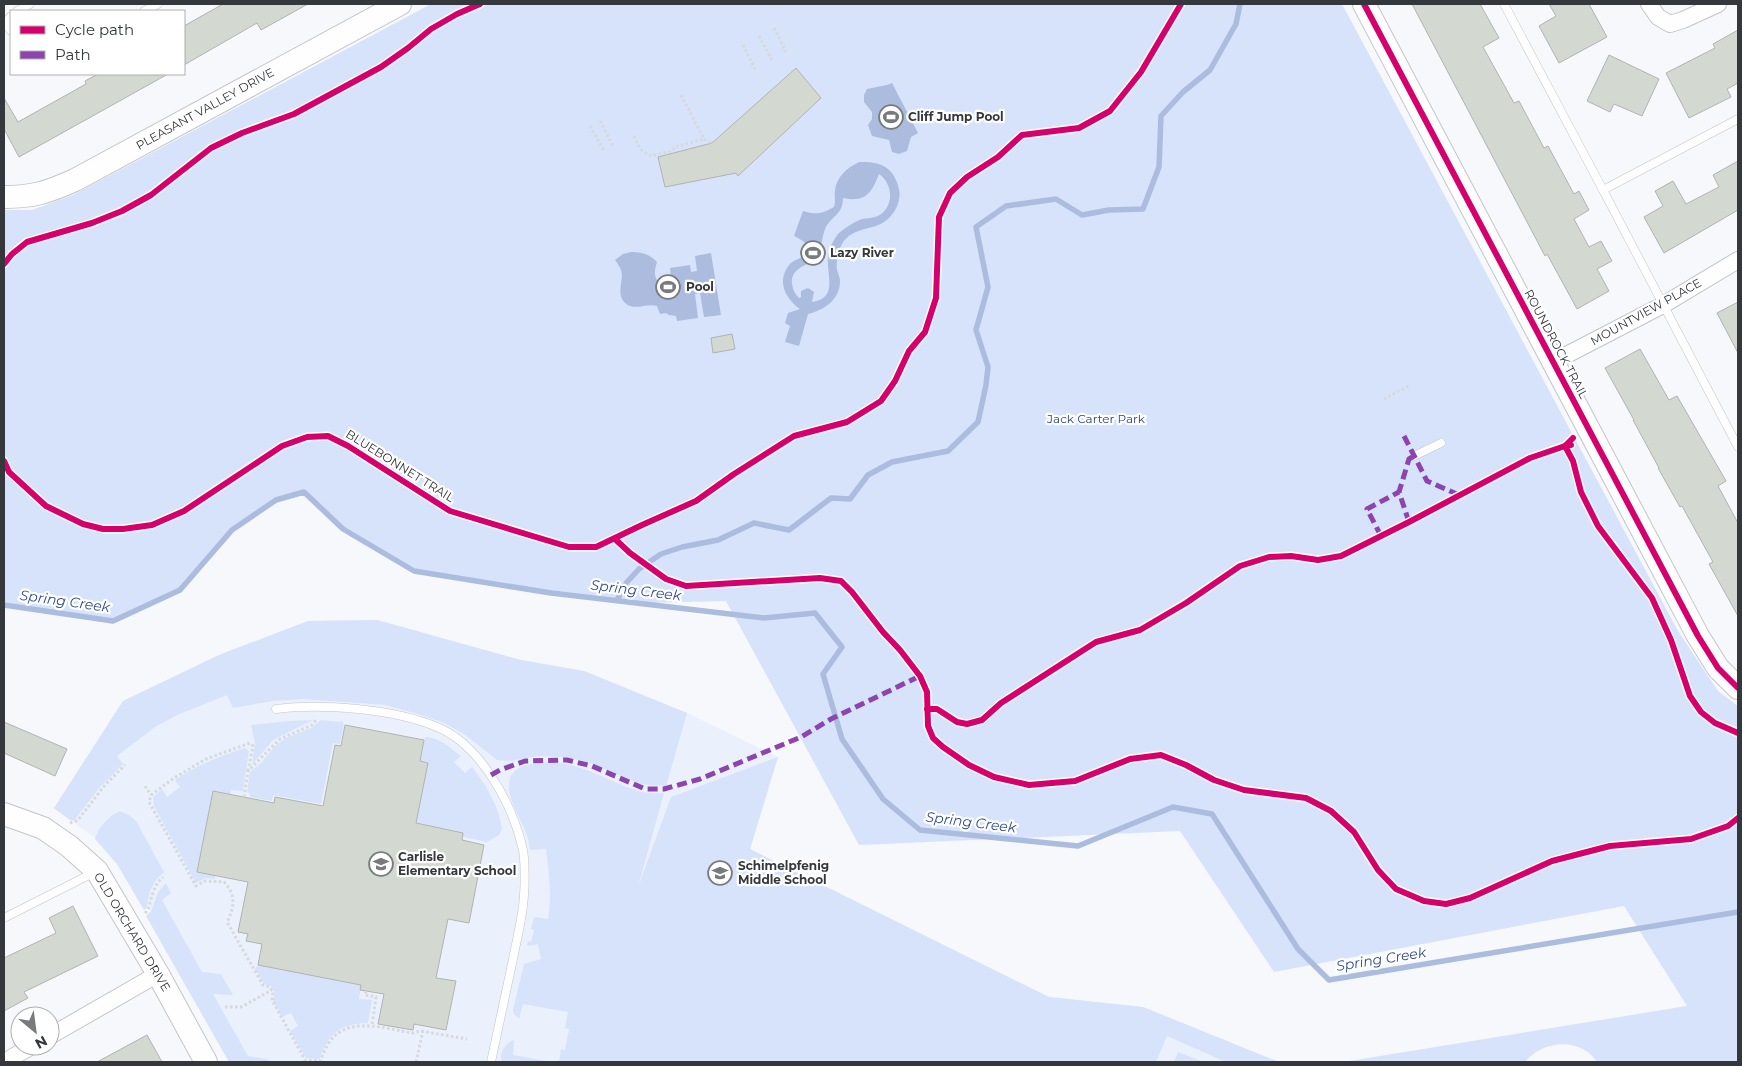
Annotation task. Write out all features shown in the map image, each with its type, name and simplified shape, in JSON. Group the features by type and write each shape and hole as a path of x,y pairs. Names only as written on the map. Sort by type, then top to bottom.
{"street":[{"name":"PLEASANT VALLEY DRIVE","path":"4,197 46,193 75,180 400,4"},
{"name":"ROUNDROCK TRAIL","path":"1364,4 1698,636 1718,668 1738,688"},
{"path":"1649,4 1658,17 1670,24 1718,4"},
{"name":"MOUNTVIEW PLACE","path":"1553,362 1663,305 1738,260"},
{"name":"OLD ORCHARD DRIVE","path":"4,814 43,828 69,846 97,871 158,974 206,1062"},
{"path":"60,1030 158,974"}],"lane":[{"path":"19,10 30,4"},
{"path":"146,10 158,4"},
{"path":"1504,4 1738,446"},
{"path":"1603,190 1738,119"},
{"path":"1414,456 1441,443"},
{"path":"276,709 345,708 406,717 438,727 468,747 491,774 508,807 523,851 524,896 520,924 491,1062"},
{"path":"4,918 97,871"}],"path":[{"path":"774,28 786,52"},
{"path":"759,36 772,60"},
{"path":"743,45 755,69"},
{"path":"681,95 704,139 712,143"},
{"path":"600,121 613,146"},
{"path":"590,126 604,151"},
{"path":"634,136 640,149 651,156 672,151 675,147 704,139"},
{"path":"1384,399 1410,385"},
{"path":"248,771 280,738 312,725 316,720"},
{"path":"151,795 174,778 206,759 250,743 253,746 244,797"},
{"path":"70,823 78,820 105,785 125,765"},
{"path":"145,786 151,795 150,802 196,886 205,881 224,882 232,892 234,902 227,922 263,985 270,987 272,990 272,1000 305,1060 320,1061 331,1040 348,1028 359,1026 372,1026 413,1033 423,1031 467,1039"},
{"path":"141,916 148,910 153,892 163,877"},
{"path":"225,1006 241,1007 272,990"},
{"path":"366,991 365,995 376,998 372,1026"},
{"path":"416,1062 423,1031"}],"shaded area":[{"name":"Cliff Jump Pool","path":"892,83 918,133 911,137 907,151 899,154 892,152 889,140 872,136 868,125 872,119 872,112 864,102 864,95 867,89"},
{"name":"Lazy River","path":"859,162 874,163 882,165 890,171 899,189 899,200 892,215 883,223 853,233 845,239 838,253 837,270 840,281 837,294 825,307 808,314 799,346 785,342 790,326 785,323 788,313 800,309 784,290 783,278 785,271 793,261 809,252 808,246 794,236 803,211 819,213 834,207 837,181 846,170","holes":["879,174 884,178 890,195 887,207 878,216 862,219 839,233 829,251 829,284 826,296 812,302 814,292 808,288 801,291 801,297 799,298 794,292 792,278 797,271 816,257 820,250 826,227 841,208 843,198 857,199 863,197 871,191"]},
{"name":"Pool","path":"631,252 645,254 657,262 655,274 657,280 662,284 666,284 671,278 670,268 690,265 691,272 697,271 695,256 711,253 721,315 704,317 700,293 695,294 698,318 677,321 676,316 666,313 660,314 657,306 633,307 625,303 620,292 622,272 615,260 623,254"},
{"name":"Carlisle Elementary School","path":"377,620 521,660 584,671 687,713 778,757 750,849 1049,997 1143,1007 1279,1062 237,1062 136,887 98,840 54,808 123,701 219,655 308,621"}],"green space":[{"name":"Jack Carter Park","path":"431,4 1342,4 1678,631 1718,691 1738,706 1738,1062 1597,1062 1582,1048 1562,1044 1542,1049 1525,1062 1343,1062 1687,1006 1624,906 1274,972 1180,831 859,845 726,601 643,603 551,593 414,571 343,529 304,492 276,500 232,530 180,590 113,621 4,605 4,210 32,210 73,195"},
{"path":"377,620 521,660 584,671 687,713 666,786 640,784 588,762 566,757 538,756 510,761 497,760 464,734 444,723 385,705 303,699 273,701 233,708 227,695 177,715 155,727 117,756 123,764 102,785 74,820 70,820 54,808 123,701 219,655 308,621"},
{"path":"313,720 273,740 252,765 255,743 251,725"},
{"path":"321,720 340,722 341,720 344,724 340,744 333,743 321,804 273,795 272,801 250,797 250,794 247,792 250,772 262,762 275,746 286,738 311,728"},
{"path":"425,737 430,737 449,746 461,756 454,762 465,773 472,767 487,788 495,804 502,829 499,835 487,842 463,837 463,833 416,823 428,763 420,761"},
{"path":"245,748 249,751 243,791 231,790 230,795 213,792 197,872 215,876 215,879 205,878 196,883 154,806 153,797 162,789 167,797 180,787 175,780 209,761"},
{"path":"778,757 750,849 1049,997 1143,1007 1279,1062 1226,1062 1167,1036 1156,1062 559,1062 561,1049 565,1050 569,1029 565,1028 568,1012 523,1004 519,1019 513,1010 524,964 541,959 538,944 527,945 528,941 531,942 534,930 531,929 534,917 548,919 550,893 546,849 530,850 527,835 509,791 509,781 512,774 520,767 528,765 558,763 585,769 638,791 664,793 638,887 671,797"},
{"path":"120,811 136,821 164,872 153,884 147,908 144,910 117,864 95,839 105,822"},
{"path":"166,883 171,893 162,900 202,972 221,974 233,995 213,994 248,1056 267,1059 271,1062 229,1062 146,916 151,911 158,892"},
{"path":"258,965 361,985 359,999 372,1000 368,1023 349,1025 342,1028 331,1036 319,1059 306,1058 290,1031 298,1026 291,1013 282,1017 273,1000 275,993 271,986 264,984 255,969"},
{"path":"514,1040 513,1055 552,1062 502,1062 501,1055 503,1049"},
{"path":"1178,1052 1203,1062 1174,1062"}],"building":[{"path":"223,4 308,4 261,30 257,23 185,64 185,25"},
{"path":"1412,4 1480,4 1499,38 1483,47 1514,103 1519,101 1544,148 1548,146 1574,194 1579,191 1589,210 1574,219 1589,247 1601,241 1612,261 1597,269 1609,291 1577,309 1547,254 1545,256"},
{"path":"1549,4 1589,4 1607,37 1559,63 1539,26 1556,16"},
{"path":"1738,30 1738,83 1727,89 1731,97 1689,118 1666,73 1715,48 1713,44"},
{"path":"1609,55 1659,79 1642,116 1614,104 1610,112 1587,101"},
{"path":"796,68 821,98 738,176 736,173 665,187 658,157 712,143"},
{"path":"96,75 166,75 19,157 4,129 4,98 18,122 86,84 85,81"},
{"path":"1738,161 1738,210 1664,253 1644,217 1663,206 1655,191 1673,181 1686,204 1719,187 1713,175"},
{"path":"1738,302 1738,353 1717,313"},
{"path":"732,334 735,349 713,353 711,338"},
{"path":"1640,349 1669,400 1677,396 1726,481 1718,486 1738,523 1738,616 1709,564 1713,562 1682,506 1680,507 1658,468 1605,368"},
{"path":"4,722 67,749 55,776 4,753"},
{"path":"345,725 424,740 420,761 428,763 416,823 463,833 462,840 484,845 469,923 448,919 436,978 456,981 446,1030 414,1024 413,1030 378,1024 384,994 360,990 361,985 258,965 262,944 246,941 248,934 238,932 248,882 197,872 213,791 274,803 275,797 323,806 335,745 341,746"},
{"path":"73,906 98,956 24,992 28,998 10,1006 4,1011 4,958 56,933 49,918"},
{"path":"147,1035 162,1062 97,1062"}],"waterway":[{"path":"617,600 627,582 639,569 661,554 682,547 718,540 754,523 789,530 831,498 850,499 868,475 892,462 948,451 978,422 986,385 988,367 976,330 988,287 976,227 1006,206 1056,199 1082,215 1109,210 1143,209 1159,167 1161,116 1183,92 1210,70 1236,24 1240,4"},
{"name":"Spring Creek","path":"4,605 113,621 180,590 232,530 276,500 304,492 343,529 414,571 551,593 764,618 815,613 842,647 823,674 842,739 883,799 920,830 1078,846 1173,807 1212,814 1298,949 1329,980 1738,912"}],"marked path":[{"path":"1404,436 1427,481 1459,495"},
{"path":"1409,522 1399,492 1409,459 1414,456"},
{"path":"1381,536 1367,509 1399,492"},
{"path":"491,775 525,761 567,760 592,766 645,789 664,789 700,779 801,737 831,719 920,676"}],"cycle path":[{"path":"4,264 12,254 27,242 92,223 122,211 151,195 211,148 242,133 294,114 381,67 431,29 457,14 480,4"},
{"name":"BLUEBONNET TRAIL","path":"4,461 9,472 46,506 83,524 103,529 123,529 152,525 184,511 282,446 307,437 328,436 348,446 450,511 569,547 596,547 696,501 794,436 847,422 881,401 895,381 909,351 925,332 936,298 939,217 950,193 967,177 998,157 1022,135 1079,128 1110,111 1141,72 1181,4"},
{"path":"1364,4 1698,636 1718,668 1738,688"},
{"path":"927,709 937,709 957,722 967,724 982,720 1001,703 1096,642 1140,630 1186,603 1240,566 1269,557 1291,556 1318,560 1341,556 1530,458 1565,446 1573,438"},
{"path":"1571,445 1565,446 1573,461 1581,492 1598,526 1652,598 1671,640 1690,696 1701,712 1715,723 1738,733"},
{"path":"615,539 630,553 666,579 686,586 820,578 841,581 920,676 927,692 928,726 933,738 969,765 994,777 1029,785 1075,781 1130,759 1161,755 1186,765 1214,780 1244,790 1306,798 1331,811 1354,832 1378,870 1396,889 1424,901 1446,904 1470,898 1552,861 1610,846 1691,839 1728,826 1738,818"}],"place":[{"name":"Cliff Jump Pool","path":"891,117"},
{"name":"Lazy River","path":"813,253"},
{"name":"Pool","path":"668,287"},
{"name":"Carlisle Elementary School","path":"381,864"},
{"name":"Schimelpfenig Middle School","path":"720,873"}]}
